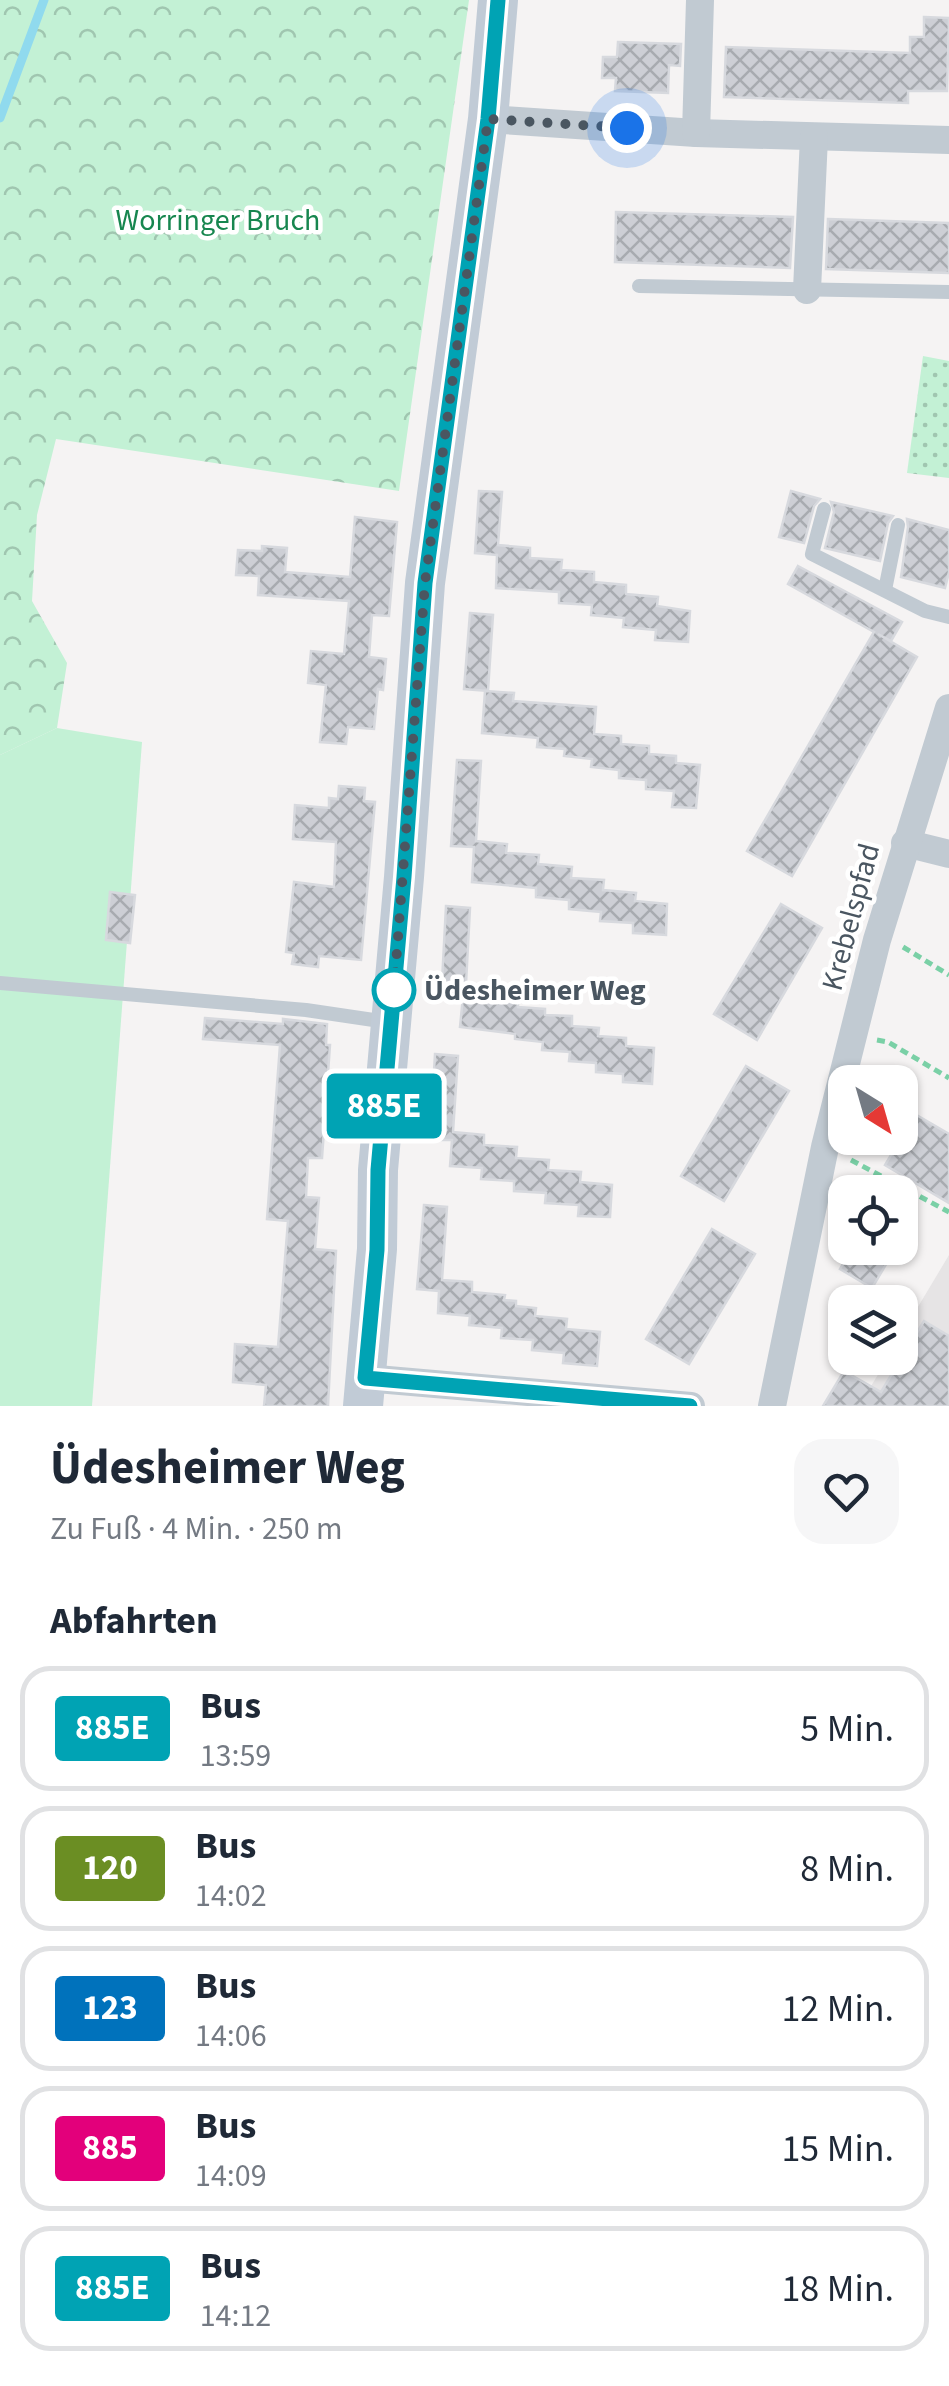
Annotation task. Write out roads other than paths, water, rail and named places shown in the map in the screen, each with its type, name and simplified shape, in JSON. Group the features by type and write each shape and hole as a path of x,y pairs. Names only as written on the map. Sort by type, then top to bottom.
{"main road":[{"path":"364,1392 425,583 488,119 498,0"}],"street":[{"path":"696,133 700,0"},
{"path":"488,119 696,133 949,140"},
{"path":"807,290 814,137"},
{"name":"Krebelspfad","path":"772,1406 826,1147 879,932 949,708"},
{"path":"906,844 949,854"},
{"path":"364,1392 691,1406"}],"lane":[{"path":"640,286 949,292"},
{"path":"824,510 812,554 925,610 949,617"},
{"path":"885,590 898,526"},
{"path":"0,983 306,1010 391,1022"}],"waterway":[{"path":"0,118 44,0"}],"place":[{"name":"Üdesheimer Weg","path":"394,990"}],"park label":[{"name":"Worringer Bruch","path":"218,220"}]}
